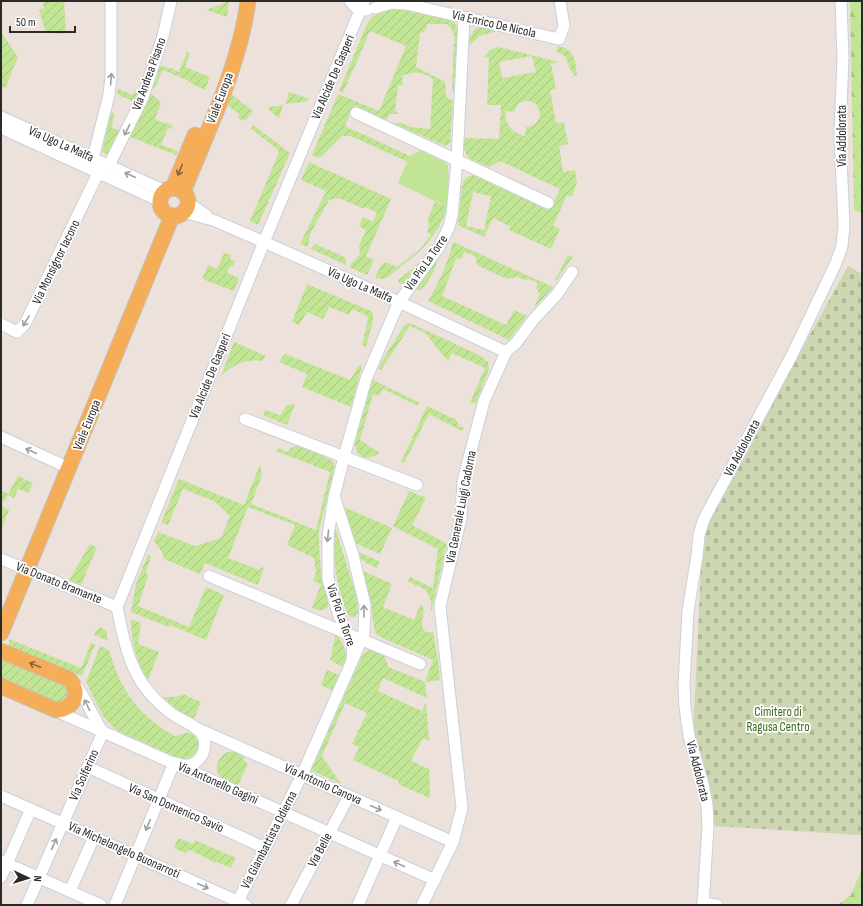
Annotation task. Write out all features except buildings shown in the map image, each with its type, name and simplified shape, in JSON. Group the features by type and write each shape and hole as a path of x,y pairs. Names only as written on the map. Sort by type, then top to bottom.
{"main road":[{"name":"Viale Europa","path":"173,202 232,35 238,1"},
{"name":"Viale Europa","path":"1,633 23,568 173,202 227,82 243,30 248,1"},
{"name":"Viale Europa","path":"1,608 23,568"},
{"path":"2,651 67,678 74,685 76,692 72,704 61,710 52,709"},
{"name":"Via Antonello Gagini","path":"1,686 52,709"}],"street":[{"path":"93,158 109,95 111,76 111,1"},
{"name":"Via Andrea Pisano","path":"104,167 143,97 163,36 171,1"},
{"path":"350,1 356,8 362,5"},
{"name":"Via Enrico De Nicola","path":"362,5 368,10 378,5 405,2 464,18 559,39 564,26 560,1"},
{"name":"Via Addolorata","path":"703,904 708,826 707,805 703,784 689,736 684,685 688,611 699,535 704,519 792,355 836,263 842,246 844,226 840,134 843,59 841,1"},
{"name":"Via Alcide De Gasperi","path":"117,607 264,242 362,5"},
{"name":"Via Pio La Torre","path":"352,662 352,646 339,616 328,579 328,536 334,497 366,379 399,302 439,247 450,227 457,160 464,18"},
{"path":"356,113 548,203"},
{"name":"Via Ugo La Malfa","path":"1,117 93,158 104,167"},
{"name":"Via Ugo La Malfa","path":"1,128 104,167 173,202 399,302 506,352"},
{"name":"Via Monsignor Iacono","path":"1,324 18,332 25,324 104,167"},
{"name":"Via Generale Luigi Cadorna","path":"422,905 453,842 462,808 440,606 461,518 463,481 484,401 506,352 516,343 534,319 558,293 572,272"},
{"path":"245,419 417,485"},
{"path":"1,437 65,466"},
{"name":"Via Pio La Torre","path":"302,775 364,634 365,605 353,555 334,497"},
{"name":"Via Donato Bramante","path":"1,559 117,607"},
{"path":"209,576 347,632 420,664"},
{"path":"117,607 124,642 131,664 142,684 155,699 170,712 198,730 202,735 204,740 202,764 203,771 212,780"},
{"path":"67,678 74,682 80,690 95,720 103,732"},
{"name":"Via Antonello Gagini","path":"52,709 435,880"},
{"name":"Via Antonio Canova","path":"192,726 453,842"},
{"name":"Via Solferino","path":"30,904 39,878 103,732"},
{"path":"115,905 174,764 189,765 195,762 209,746 216,742 234,744"},
{"name":"Via San Domenico Savio","path":"88,768 265,848"},
{"name":"Via Giambattista Odierna","path":"240,904 265,848 302,775"},
{"name":"Via Michelangelo Buonarroti","path":"1,796 240,904"},
{"name":"Via Belle","path":"291,905 349,796"},
{"path":"1,876 4,862 31,809"},
{"path":"358,905 397,817"},
{"path":"70,891 94,837"},
{"path":"4,862 101,905"},
{"path":"703,904 717,905"}],"green space":[{"path":"42,1 64,1 66,34 46,33 39,10 44,8"},
{"path":"229,1 227,17 207,10"},
{"path":"850,1 862,1 862,213 854,210"},
{"path":"395,8 450,20 456,25 458,30 454,91 452,90 454,36 451,28 446,24 428,24 424,32 420,33 416,67 445,82 446,96 453,100 450,143 446,146 443,145 395,124 400,122 410,127 430,129 433,79 425,74 411,73 402,76 403,85 398,85 395,111 400,114 390,114 386,120 354,105 345,126 410,156 408,162 351,136 342,136 320,158 312,155 338,94 379,111 406,46 370,31 343,93 339,91 367,24 379,13"},
{"path":"479,27 496,31 480,36 469,46 471,34"},
{"path":"1,32 18,57 5,88 1,86"},
{"path":"558,46 568,50 574,56 577,76 574,75 570,69 565,56 557,52"},
{"path":"498,47 559,62 551,64 556,89 550,90 556,123 564,122 568,144 559,146 563,172 575,170 577,182 572,197 567,195 553,226 560,229 551,249 509,230 511,227 493,218 484,237 458,225 462,186 469,176 474,175 550,210 560,189 500,161 489,167 469,158 467,155 464,146 464,138 499,139 501,105 487,105 489,58 484,57 490,50","holes":["532,56 536,72 502,78 499,62","525,101 531,102 536,104 539,108 540,113 537,123 526,127 525,136 512,130 505,116 505,111 514,112 518,104","473,192 491,196 484,230 466,226"]},
{"path":"187,52 190,54 185,67 210,77 205,90 187,80 163,70 154,88 151,85 158,65 179,72"},
{"path":"118,89 133,95 135,91 141,93 127,123 132,101 117,94"},
{"path":"289,92 309,99 308,101 286,104"},
{"path":"230,93 253,111 245,121 238,118 239,114 226,104"},
{"path":"152,94 161,103 155,119 173,126 171,129 168,128 161,145 178,151 176,155 128,136 148,95"},
{"path":"283,105 279,118 268,109 270,107"},
{"path":"111,112 114,113 112,128 119,130 120,128 124,129 108,155 102,152"},
{"path":"253,125 290,153 258,225 250,221 279,152 251,129"},
{"path":"420,150 448,165 449,187 447,207 398,183 410,156"},
{"path":"309,162 391,199 366,256 374,260 367,275 349,267 360,254 359,246 366,230 359,226 363,217 373,222 377,213 366,207 362,208 339,198 329,200 310,234 308,247 300,244 326,191 301,180"},
{"path":"435,202 447,207 443,219 431,239 415,255 388,277 383,279 375,278 381,265 385,262 397,267 420,249 431,235 427,232 429,225 428,218"},
{"path":"453,242 553,287 534,308 540,294 536,288 538,283 529,279 525,280 517,277 507,279 477,265 475,256 464,252 462,258 456,259 442,296 506,325 514,310 527,316 509,340 428,301 443,272"},
{"path":"316,244 346,258 346,265 311,249"},
{"path":"224,253 231,255 230,259 235,261 233,267 230,266 227,273 239,278 234,291 202,279 208,265 217,269"},
{"path":"440,255 432,275 426,285 418,291 415,289"},
{"path":"568,255 573,257 556,281 555,280"},
{"path":"421,262 406,283 399,283 398,280"},
{"name":"Cimitero di Ragusa Centro","path":"848,266 862,274 862,833 861,835 714,826 712,805 693,735 703,528"},
{"path":"307,284 373,312 373,321 366,347 362,345 368,319 366,315 352,309 349,315 329,307 323,319 307,312 299,325 292,322"},
{"path":"408,323 481,356 488,362 489,369 476,403 470,403 485,368 452,353 448,361 425,333 410,326 381,370 378,369 403,327"},
{"path":"234,342 266,356 262,361 250,361 240,364 221,376"},
{"path":"285,354 350,380 359,365 362,366 351,407 302,387 307,374 279,362"},
{"path":"373,380 420,403 418,406 383,389 379,396 373,394 360,440 380,453 371,457 363,457 357,453 355,443"},
{"path":"295,404 287,425 263,415 265,410 280,415 287,405"},
{"path":"427,406 455,418 459,426 464,428 462,431 429,414 404,463 401,462"},
{"path":"301,446 334,462 334,470 318,535 322,580 328,604 326,609 318,610 312,608 321,584 313,581 316,573 314,558 287,545 295,525 248,507 228,558 260,570 261,567 264,568 258,585 205,563 200,574 164,559 162,552 154,541 158,532 195,546 221,538 230,516 214,501 183,489 168,525 161,523 179,479 244,505 260,464 262,475 251,504 316,530 330,472 276,451 278,448 288,452 291,448"},
{"path":"18,476 33,483 28,493 18,489 14,498 8,495 1,506 1,490 8,494"},
{"path":"409,491 426,498 412,525 447,544 431,612 431,601 426,590 408,581 410,577 433,588 438,549 393,526"},
{"path":"1,506 9,510 1,530"},
{"path":"344,507 392,528 380,554 355,543"},
{"path":"335,527 357,600 358,613 354,617 348,615 340,593 334,550"},
{"path":"90,544 97,547 81,585 69,580"},
{"path":"357,551 380,562 377,568 362,560"},
{"path":"148,554 151,557 146,572 148,576 138,606 189,627 206,587 224,595 206,640 170,625 169,627 131,612 136,584"},
{"path":"363,571 392,584 383,607 414,620 421,604 424,609 422,621 423,628 425,631 433,632 440,680 425,682 433,660 378,636 374,629 371,602"},
{"path":"131,619 141,623 138,644 159,652 148,680 140,666 135,651"},
{"path":"99,627 106,630 108,641 94,635"},
{"path":"334,632 343,644 346,657 343,667 330,660 335,638"},
{"path":"9,639 81,668 91,643 95,645 82,676 9,647"},
{"path":"100,646 109,650 125,690 141,711 151,720 175,736 190,732 195,736 199,744 193,755 183,760 124,734 115,729 103,716 86,682"},
{"path":"371,649 384,654 388,667 425,682 427,698 383,678 378,691 422,711 426,702 429,741 423,738 411,760 425,768 429,768 430,798 398,784 399,781 353,760 359,747 352,744 367,713 345,703 322,756 341,784 311,770 363,654"},
{"path":"1,658 64,684 67,690 66,697 59,703 1,679"},
{"path":"327,670 339,675 332,690 321,685"},
{"path":"182,694 201,702 194,719 182,713 162,697 177,697"},
{"path":"228,752 235,752 243,756 248,764 238,785 228,782 220,776 218,772 217,764 219,760"},
{"path":"178,838 193,844 195,840 236,858 231,868 217,862 216,863 190,850 185,853 174,848"},
{"path":"862,868 862,905 838,905 851,895"}]}
